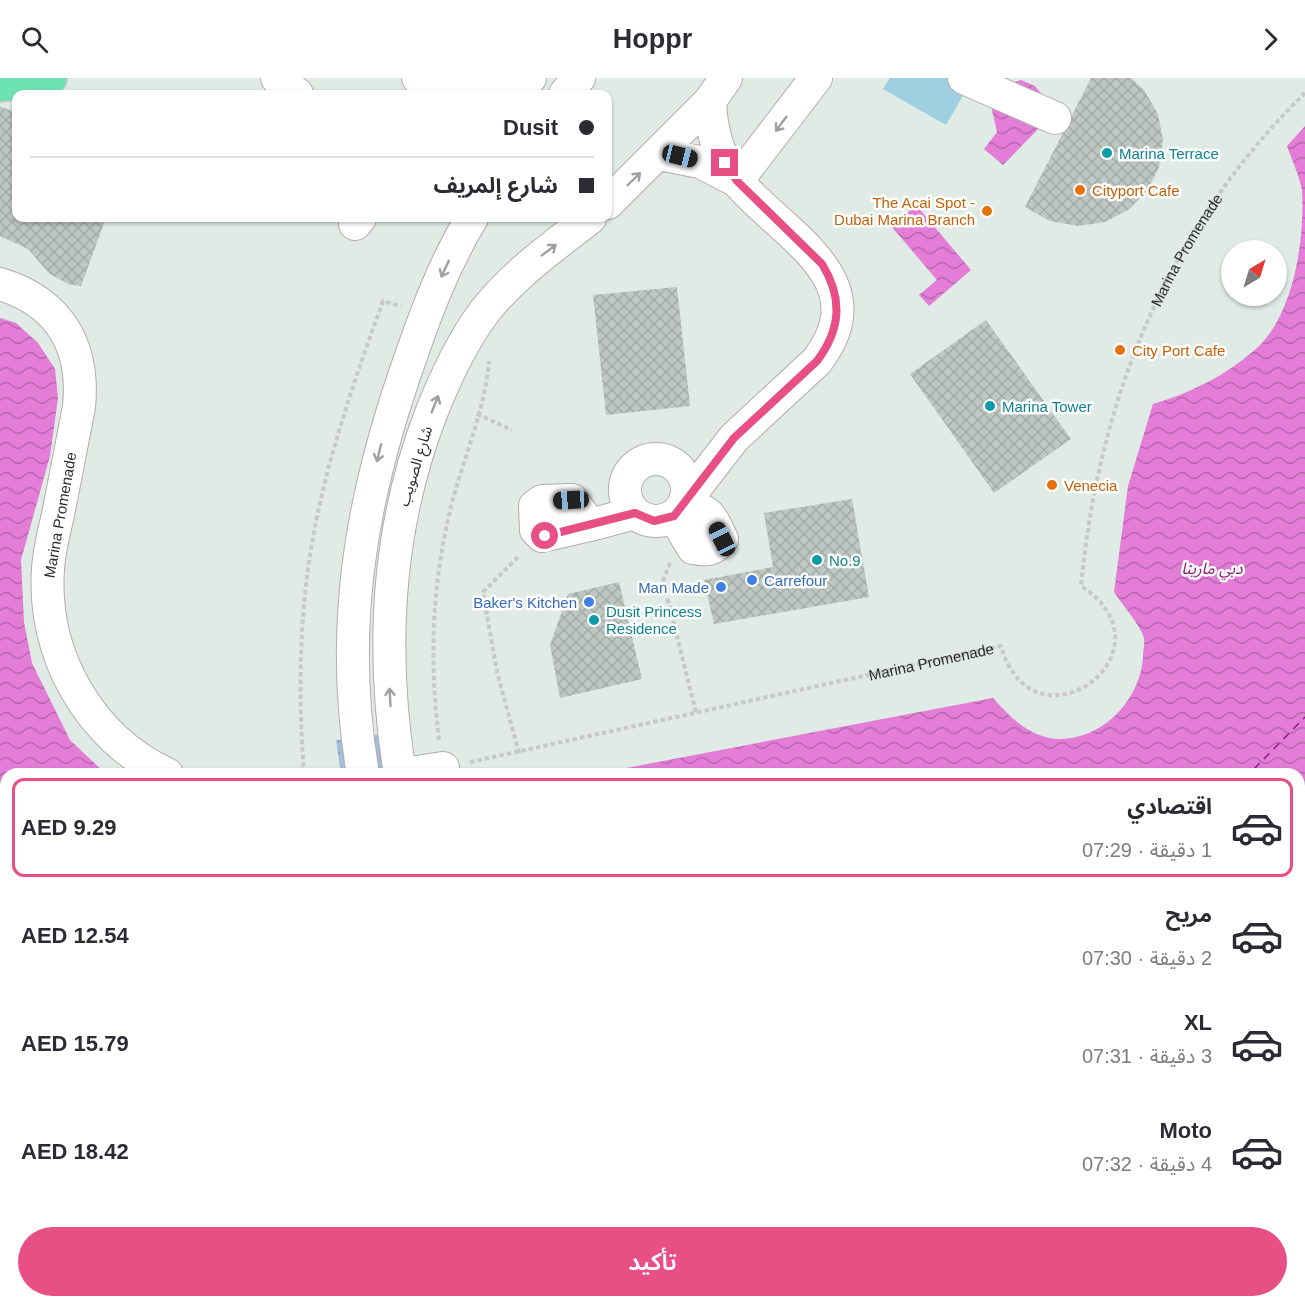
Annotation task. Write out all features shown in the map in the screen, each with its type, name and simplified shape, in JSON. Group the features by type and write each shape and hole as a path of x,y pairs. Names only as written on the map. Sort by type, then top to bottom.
{"main road":[{"path":"0,85 50,78"}],"street":[{"path":"418,78 455,90"},
{"path":"467,90 506,86 530,78"},
{"path":"568,90 579,78"},
{"path":"737,181 816,78"},
{"path":"964,78 1055,118"},
{"path":"539,535 536,530 535,509 537,503 542,501 572,500 590,525 635,513 654,521 682,507 720,454 750,422 817,361 828,347 838,313 837,295 822,264 737,181 716,144 718,89"},
{"path":"612,199 658,154 718,89"},
{"path":"658,154 700,162 737,181"},
{"path":"361,767 353,670 353,624 360,545 370,489 395,402 426,313 470,222"},
{"name":"شارع الصويب","path":"400,768 388,663 390,586 402,509 423,435 450,369 484,312 530,264 585,222"},
{"name":"Marina Promenade","path":"0,284 29,296 56,318 69,338 80,371 79,406 48,567 47,603 54,638 66,672 84,703 107,731 134,754 158,768"},
{"path":"635,513 625,495 628,475 643,461 664,459 708,444 750,422"},
{"path":"664,459 681,470 686,479 682,507"},
{"path":"400,768 443,768"}],"path":[{"name":"Marina Promenade","path":"443,768 1001,646 1012,673 1035,691 1050,695 1072,693 1092,684 1102,674 1114,647 1114,633 1111,618 1104,605 1081,586 1084,553 1102,452 1132,358 1152,309 1203,217 1267,132 1305,93"},
{"path":"304,768 300,689 302,638 313,537 343,418 383,301 401,307"},
{"path":"443,768 433,680 434,603 448,519 477,414 489,357"},
{"path":"477,414 512,430"},
{"path":"519,753 497,672 483,592 539,535"},
{"path":"671,559 663,580 696,712"}],"green space":[{"path":"407,731 398,768 340,768 336,740"}],"shaded area":[{"path":"890,78 973,78 946,125 883,89"}],"water":[{"path":"1021,80 1035,86 1047,101 1046,121 1003,165 984,149 997,132 991,106 1002,86"},
{"name":"دبي مارينا","path":"1305,126 1305,768 626,768 993,698 1022,726 1050,738 1077,737 1092,732 1118,713 1136,687 1143,656 1142,633 1114,592 1128,486 1153,404 1195,389 1233,367 1257,348 1270,333 1284,306 1287,306 1299,253 1301,231 1302,190 1287,146"},
{"path":"916,205 971,270 929,306 919,295 937,280 891,226"},
{"path":"0,318 16,323 38,343 55,369 58,398 50,456 21,560 24,622 32,663 70,740 100,768 0,768"}],"building":[{"name":"Marina Terrace","path":"1091,78 1131,78 1144,90 1158,114 1163,140 1159,167 1147,191 1128,210 1105,222 1078,226 1050,221 1025,207"},
{"path":"0,106 12,111 12,222 105,222 81,286 68,284 50,274 28,249 0,236"},
{"path":"677,287 690,406 606,415 593,295"},
{"name":"Marina Tower","path":"986,320 1071,439 994,493 910,374"},
{"name":"No.9","path":"852,499 869,597 714,624 704,580 773,567 764,513"},
{"name":"Dusit Princess Residence","path":"619,582 642,679 560,698 550,645 568,594"}],"ferry route":[{"path":"1255,768 1305,717"}],"place":[{"name":"Marina Terrace","path":"1107,153"},
{"name":"Cityport Cafe","path":"1080,190"},
{"name":"The Acai Spot - Dubai Marina Branch","path":"987,211"},
{"name":"City Port Cafe","path":"1120,350"},
{"name":"Marina Tower","path":"990,406"},
{"name":"Venecia","path":"1052,485"},
{"name":"No.9","path":"817,560"},
{"name":"Carrefour","path":"752,580"},
{"name":"Man Made","path":"721,587"},
{"name":"Baker's Kitchen","path":"589,602"},
{"name":"Dusit Princess Residence","path":"594,620"}],"route":[{"path":"545,536 635,513 644,519 654,521 674,516 706,471 734,438 817,361 828,347 835,330 838,313 837,295 831,279 822,264 737,181 725,163"}]}
